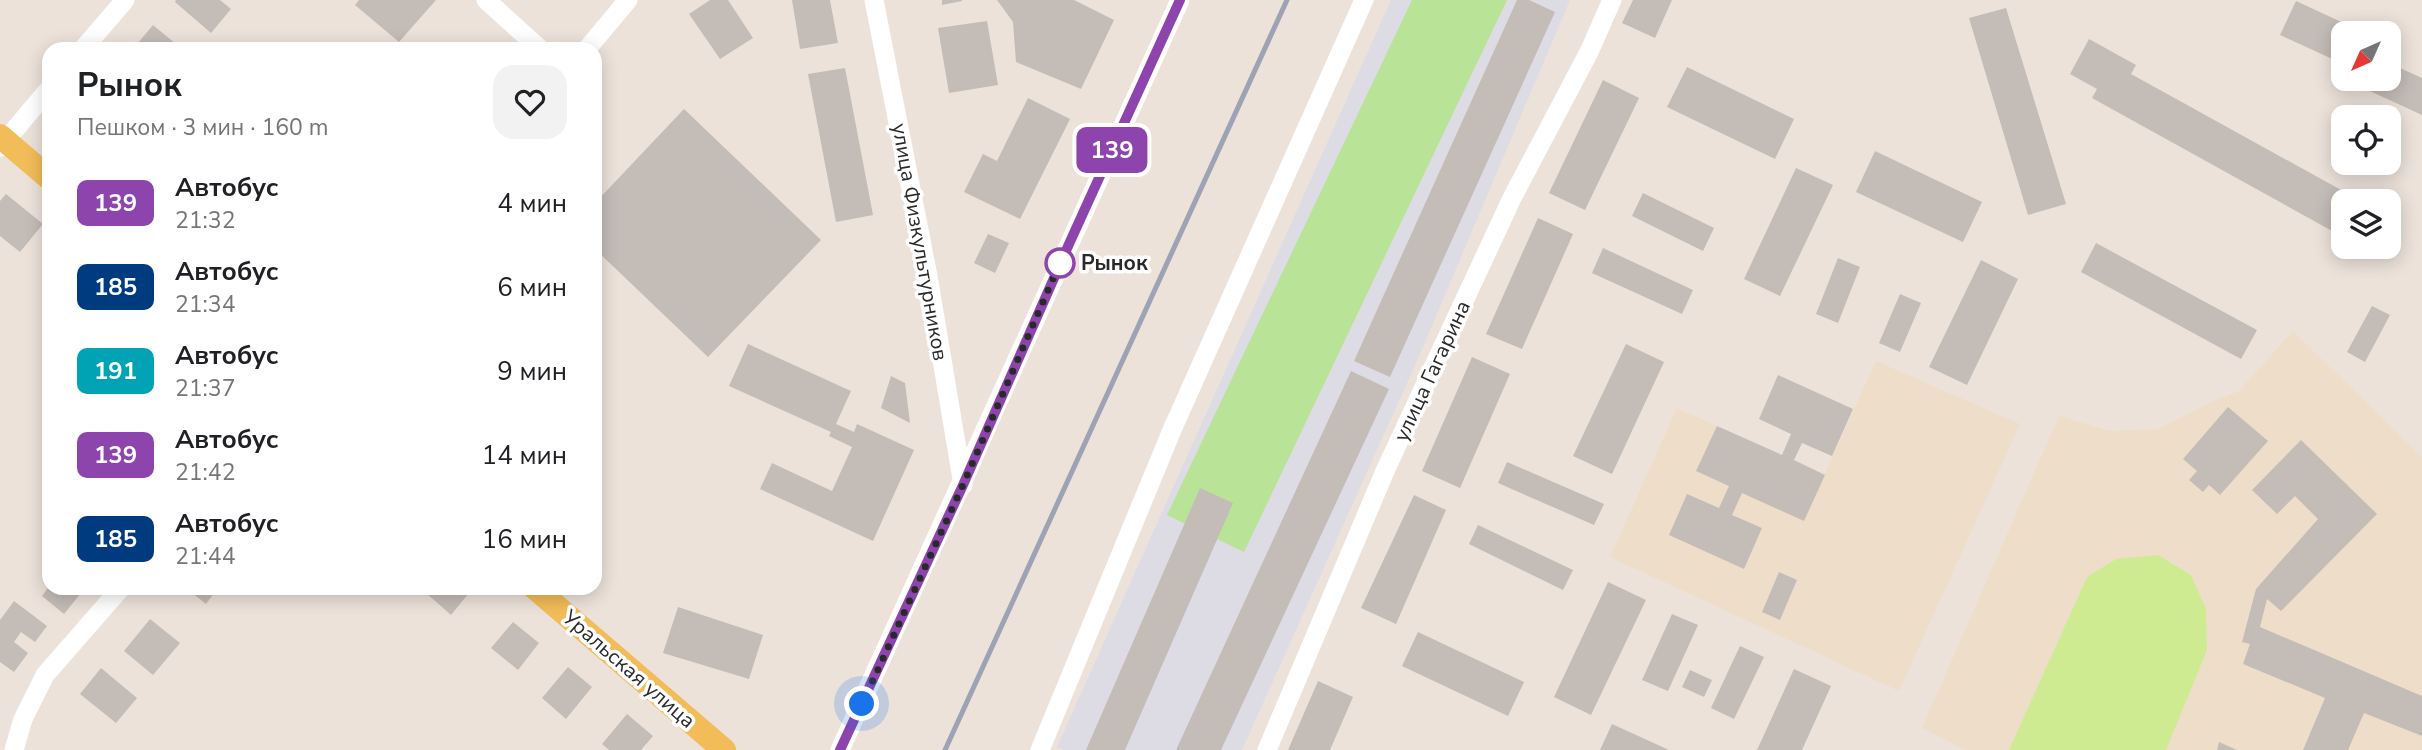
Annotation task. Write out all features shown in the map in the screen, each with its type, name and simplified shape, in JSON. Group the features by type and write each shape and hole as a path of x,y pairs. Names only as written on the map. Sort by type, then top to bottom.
{"main road":[{"path":"2,141 42,172"},
{"name":"Уральская улица","path":"543,595 723,750"}],"street":[{"path":"89,42 125,0"},
{"path":"486,0 532,42"},
{"path":"593,42 628,0"},
{"name":"улица Физкультурников","path":"874,0 928,276 963,485"},
{"path":"840,750 963,485 1180,0"},
{"path":"1040,750 1172,429 1364,0"},
{"name":"улица Гагарина","path":"1267,750 1385,471 1512,198 1589,52 1612,0"},
{"path":"2,141 42,97"},
{"path":"14,750 23,719 45,674 115,595"}],"shaded area":[{"path":"1391,0 1570,0 1417,361 1242,750 1064,750 1057,747"},
{"path":"2293,331 2422,457 2422,750 1966,750 1922,728 2059,416 2110,431 2158,429 2239,391"},
{"path":"1876,361 2020,424 1899,691 1610,557 1677,408 1824,475"}],"green space":[{"path":"1412,0 1507,0 1244,552 1167,515"},
{"path":"2158,555 2191,575 2206,609 2207,650 2166,750 2009,750 2087,577 2116,559"}],"building":[{"path":"220,0 231,9 211,33 175,2"},
{"path":"359,0 436,0 399,42 355,5"},
{"path":"710,0 728,0 753,38 720,59 689,14"},
{"path":"792,0 830,0 838,43 800,49"},
{"path":"942,0 962,0 962,1 942,5"},
{"path":"997,0 1074,0 1114,20 1081,89 1016,62 1013,22"},
{"path":"1517,0 1529,0 1555,12 1390,377 1354,361"},
{"path":"1633,0 1672,0 1655,38 1622,23"},
{"path":"2296,1 2339,21 2331,21 2331,58 2280,35"},
{"path":"2006,8 2066,204 2028,215 1969,18"},
{"path":"987,21 998,85 949,93 938,28"},
{"path":"153,25 174,42 139,42"},
{"path":"2089,39 2136,65 2131,74 2339,189 2331,189 2331,230 2092,98 2097,89 2070,74"},
{"path":"1687,67 1794,119 1775,159 1667,107"},
{"path":"845,68 873,215 836,222 808,74"},
{"path":"2401,68 2422,78 2422,115 2370,91 2401,91"},
{"path":"1603,80 1639,98 1585,210 1549,193"},
{"path":"1028,98 1070,119 1020,219 964,192 983,154 997,161"},
{"path":"684,109 821,240 708,357 602,256 602,196"},
{"path":"1875,151 1982,202 1963,242 1856,192"},
{"path":"1796,168 1833,185 1780,296 1744,279"},
{"path":"1643,193 1714,228 1703,251 1632,216"},
{"path":"6,194 42,223 20,252 0,236 0,201"},
{"path":"1538,218 1573,234 1522,349 1486,334"},
{"path":"988,234 1009,243 995,273 974,263"},
{"path":"2096,243 2257,330 2241,359 2081,272"},
{"path":"1603,248 1693,290 1682,314 1592,273"},
{"path":"1838,258 1860,267 1838,323 1816,314"},
{"path":"1981,260 2018,279 1967,385 1929,367"},
{"path":"1900,294 1921,303 1900,352 1879,343"},
{"path":"2372,306 2390,315 2365,362 2347,352"},
{"path":"748,344 851,391 836,424 854,432 857,424 914,450 873,541 760,489 772,463 832,491 852,447 829,436 831,432 729,386"},
{"path":"1626,344 1664,362 1612,474 1573,456"},
{"path":"1472,357 1510,374 1460,488 1422,471"},
{"path":"1351,371 1389,389 1221,750 1176,750"},
{"path":"1778,375 1853,409 1832,456 1802,443 1794,460 1825,475 1804,521 1742,493 1732,515 1762,528 1744,569 1669,535 1687,494 1719,508 1729,486 1696,471 1717,426 1782,455 1791,434 1759,419"},
{"path":"891,376 905,383 910,423 881,408"},
{"path":"2228,407 2268,441 2220,495 2209,485 2203,492 2189,480 2197,471 2183,459"},
{"path":"2301,440 2377,514 2281,611 2267,599 2260,627 2422,696 2422,736 2364,713 2348,750 2303,750 2325,698 2243,664 2250,644 2242,642 2256,589 2318,519 2295,496 2277,514 2252,490"},
{"path":"1507,462 1604,504 1594,525 1498,483"},
{"path":"1200,488 1233,503 1125,750 1086,750"},
{"path":"1414,495 1446,510 1396,624 1361,608"},
{"path":"1478,525 1573,570 1563,590 1469,544"},
{"path":"1779,572 1797,580 1780,620 1762,612"},
{"path":"1608,582 1646,600 1591,715 1554,697"},
{"path":"43,595 79,595 64,614"},
{"path":"195,595 213,595 206,604"},
{"path":"428,595 467,595 451,615"},
{"path":"14,601 47,626 35,642 21,632 14,642 28,653 14,672 0,662 0,620"},
{"path":"678,607 763,635 749,679 663,653"},
{"path":"1672,614 1698,625 1668,691 1642,680"},
{"path":"150,619 180,643 153,675 124,651"},
{"path":"513,622 539,643 518,670 491,648"},
{"path":"1418,632 1524,682 1508,716 1402,666"},
{"path":"1740,646 1764,657 1734,719 1711,708"},
{"path":"568,667 592,687 566,719 542,698"},
{"path":"101,668 137,698 116,723 80,694"},
{"path":"1794,669 1831,686 1802,750 1757,750"},
{"path":"1690,670 1712,680 1704,697 1682,687"},
{"path":"1318,681 1353,697 1330,750 1288,750"},
{"path":"627,714 653,736 641,750 609,750 602,744"},
{"path":"1612,724 1669,750 1600,750"},
{"path":"2219,742 2237,750 2217,750"}],"railway":[{"path":"945,750 1287,0"}],"bus line":[{"name":"139","path":"840,750 963,485 1180,0"}],"place":[{"name":"Рынок","path":"1060,263"}],"route":[{"path":"862,704 963,485 1060,263"}]}
